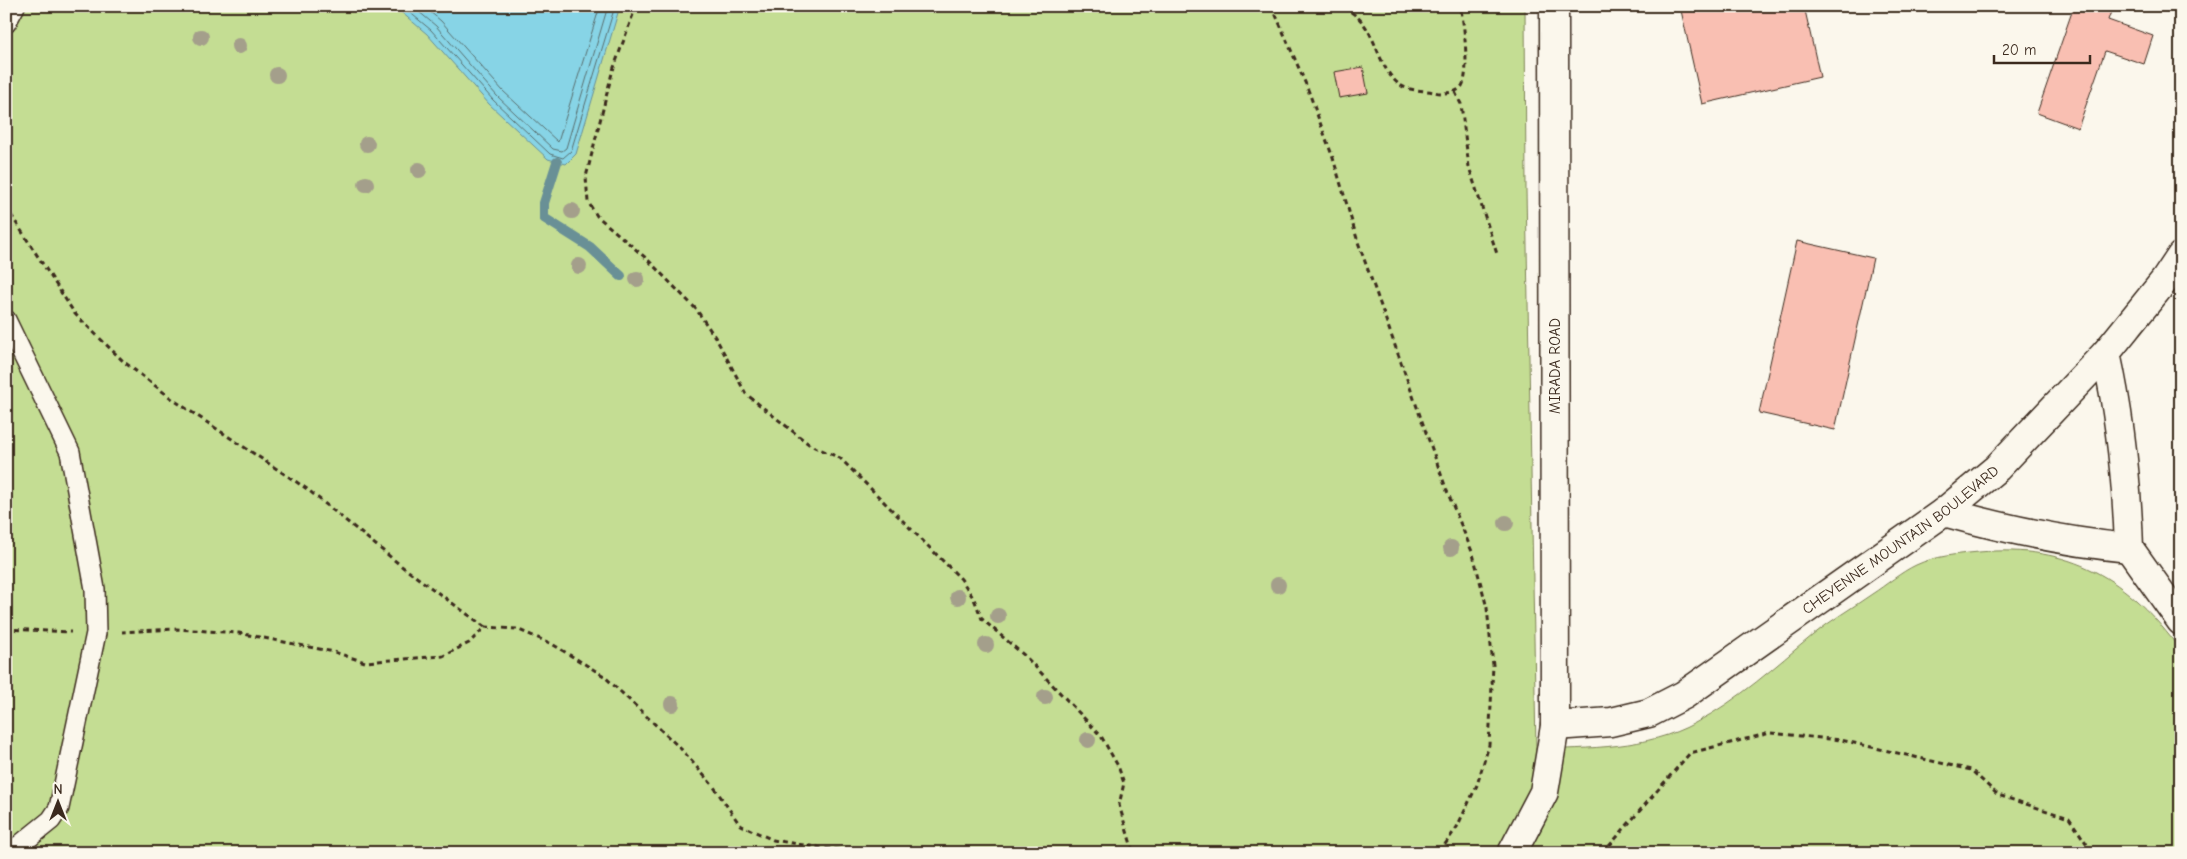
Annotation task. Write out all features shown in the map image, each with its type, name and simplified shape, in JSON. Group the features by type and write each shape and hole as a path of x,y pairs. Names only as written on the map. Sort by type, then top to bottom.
{"street":[{"name":"MIRADA ROAD","path":"1512,853 1544,792 1555,726 1554,6"},
{"name":"CHEYENNE MOUNTAIN BOULEVARD","path":"1555,726 1611,722 1649,713 1684,695 1944,512 1997,468 2106,353 2165,280 2181,256"},
{"path":"2106,353 2116,398 2128,509 2129,548 2181,621"},
{"path":"1944,512 1999,527 2087,544 2129,548"}],"lane":[{"path":"6,23 15,6"},
{"path":"6,320 70,452 95,589 96,633 59,808 51,820 10,853"}],"path":[{"path":"636,6 612,74 586,177 588,202 592,209 597,216 647,259 696,309 717,340 746,394 810,445 840,458 961,579 974,599 982,619 1026,657 1101,736 1118,766 1124,783 1120,805 1133,851 1137,853"},
{"path":"1272,6 1307,87 1333,158 1362,252 1447,491 1473,554 1487,608 1493,665 1489,745 1476,785 1456,827 1439,853"},
{"path":"1307,6 1348,10 1362,21 1371,34 1389,73 1401,86 1440,93 1455,92 1462,85 1465,71 1463,20 1460,6"},
{"path":"1455,92 1461,104 1470,167 1497,254"},
{"path":"6,207 75,314 124,362 175,401 307,489 404,568 485,627 517,629 552,644 604,676 681,749 714,787 740,825 773,840 822,848 882,853"},
{"path":"6,629 96,633 177,629 240,634 334,652 365,662 443,656 469,642 485,627"},
{"path":"1603,853 1690,753 1770,733 1841,740 1971,770 1998,795 2069,818 2093,853"}],"green space":[{"path":"6,6 1525,6 1526,190 1536,750 1617,746 1658,738 1677,732 1727,704 1827,624 1905,571 1923,562 1947,556 1979,552 2012,551 2042,554 2069,561 2094,571 2118,585 2161,625 2181,651 2181,853 6,853"}],"water":[{"path":"394,6 620,6 576,154 566,164 548,159 489,104 427,34"}],"building":[{"path":"1680,6 1804,6 1820,77 1702,104"},
{"path":"2074,6 2113,6 2108,20 2153,36 2144,64 2105,51 2078,128 2037,113"},
{"path":"1363,67 1368,93 1339,98 1334,72"},
{"path":"1797,241 1873,258 1835,430 1759,413"},
{"path":"6,722 10,722 11,816 6,816"}],"waterway":[{"path":"557,162 544,203 544,218 590,247 621,276"}]}
